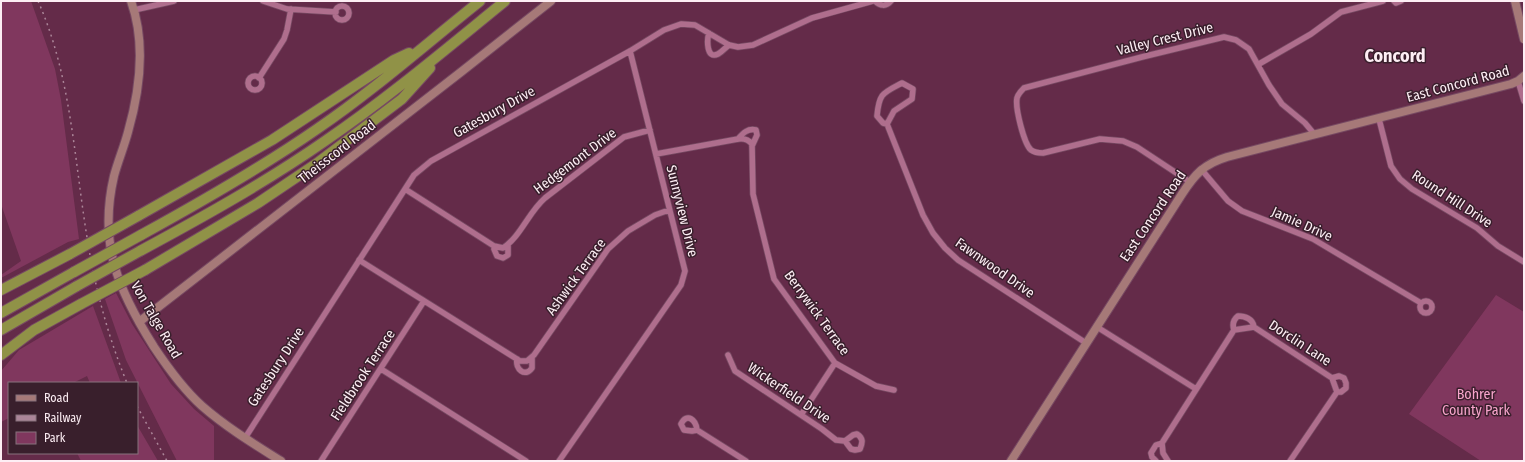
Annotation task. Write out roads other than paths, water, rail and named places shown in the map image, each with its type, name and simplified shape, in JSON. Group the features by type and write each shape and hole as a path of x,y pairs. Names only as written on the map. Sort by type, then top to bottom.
{"highway":[{"path":"1,313 226,188 293,146 360,98 480,1"},
{"path":"1,330 77,286 219,208 300,158 376,104 505,1"},
{"path":"1,290 70,254 272,140 394,60 427,44"},
{"path":"1,355 34,330 144,270 258,203 342,146 402,98 450,46"},
{"path":"1,363 34,330"}],"street":[{"name":"Von Talge Road","path":"131,1 140,42 139,74 132,118 112,186 109,222 110,245 117,275 128,304 169,369 184,388 212,414 245,438 281,461"},
{"path":"134,10 174,1"},
{"path":"263,1 291,9 336,12"},
{"name":"Theisscord Road","path":"139,322 551,1"},
{"name":"Gatesbury Drive","path":"245,438 414,175 431,161 630,51 664,30 682,24 695,25 720,41 738,47 753,45 812,18 874,1 883,6 888,5 891,1"},
{"path":"1259,64 1311,34 1341,12 1382,1"},
{"path":"1394,1 1401,1"},
{"path":"1515,1 1523,27 1524,39"},
{"path":"260,78 284,39 291,9"},
{"path":"709,33 707,42 710,53 719,54 729,45"},
{"name":"Valley Crest Drive","path":"1190,182 1137,147 1123,141 1100,139 1043,153 1031,150 1027,143 1017,109 1017,99 1020,93 1024,88 1224,37 1236,40 1250,49 1269,85 1282,104 1305,123 1315,135"},
{"name":"Sunnyview Drive","path":"559,461 681,285 685,271 630,51"},
{"path":"1521,78 1524,101"},
{"name":"East Concord Road","path":"1011,461 1190,182 1202,169 1211,163 1227,157 1379,118 1521,78"},
{"name":"Fawnwood Drive","path":"887,124 894,111 912,99 913,89 902,83 884,92 878,106 876,116 883,123 887,124 923,215 933,233 945,248 958,260 1086,343"},
{"name":"Round Hill Drive","path":"1379,118 1391,166 1400,180 1412,189 1477,228 1498,246 1524,262"},
{"name":"Berrywick Terrace","path":"656,154 738,139 746,131 752,129 756,130 757,135 752,146 753,194 774,279 835,363 876,386 894,390"},
{"name":"Hedgemont Drive","path":"405,190 495,247 494,249 497,256 503,258 508,255 508,245 544,198 624,138 650,130"},
{"path":"738,139 743,138 748,140 752,146"},
{"name":"Jamie Drive","path":"1202,169 1228,201 1242,211 1313,239 1421,303"},
{"name":"Ashwick Terrace","path":"359,260 517,359 516,364 519,370 526,373 532,368 532,357 608,249 635,227 655,214 670,210"},
{"path":"495,247 503,248 508,245"},
{"name":"Fieldbrook Terrace","path":"321,461 424,301"},
{"name":"Dorclin Lane","path":"1156,461 1152,457 1152,448 1162,443 1234,330 1234,321 1238,316 1246,317 1252,322 1254,327 1332,378 1336,392"},
{"path":"1097,327 1196,389"},
{"name":"Dorclin Lane","path":"1234,330 1244,327 1254,327"},
{"name":"Wickerfield Drive","path":"728,355 735,371 802,415 836,440 845,441"},
{"path":"517,359 520,361 527,361 532,357"},
{"path":"802,415 835,363"},
{"path":"381,368 526,461"},
{"path":"1290,461 1336,392 1341,392 1346,388 1344,378 1339,376 1332,378"},
{"path":"697,430 746,461"},
{"path":"1162,443 1166,461"}],"railway":[{"path":"38,1 49,28 57,56 70,114 86,231 97,289 113,346 127,382"},
{"path":"138,408 167,461"}],"district":[{"name":"Concord","path":"1395,56"}],"park label":[{"name":"Bohrer County Park","path":"1476,402"}]}
